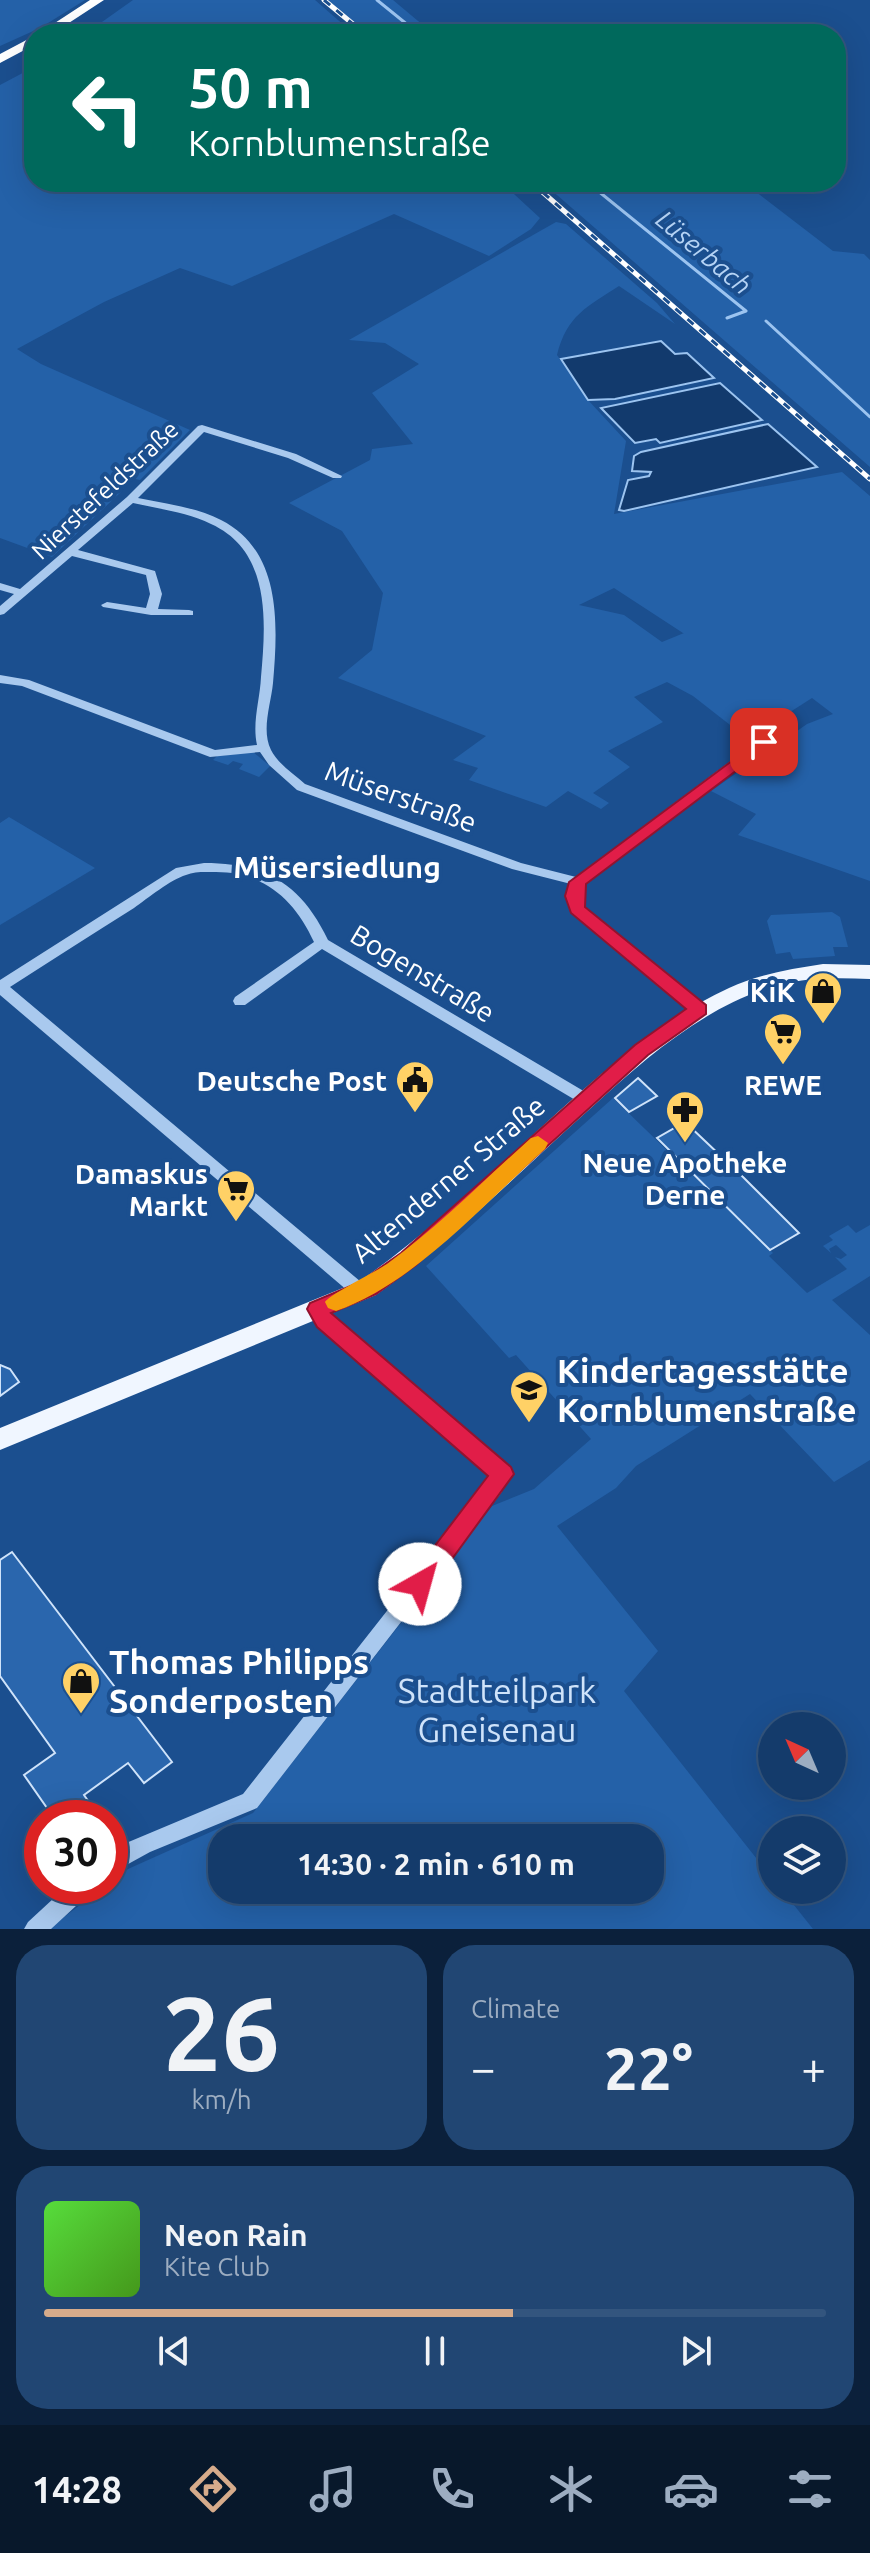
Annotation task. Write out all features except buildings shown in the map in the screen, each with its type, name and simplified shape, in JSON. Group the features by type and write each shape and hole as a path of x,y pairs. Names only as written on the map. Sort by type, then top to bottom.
{"highway":[{"path":"63,24 104,3"},
{"path":"78,24 104,3"},
{"path":"0,59 24,46"},
{"path":"0,72 24,59"}],"main road":[{"name":"Altenderner Straße","path":"0,1439 361,1292 409,1259 641,1050 699,1010 779,977 821,969 870,972"}],"street":[{"name":"Nierstefeldstraße","path":"0,612 19,592 34,586 131,499 202,428 292,456 337,476"},
{"path":"0,679 25,683 214,754 264,748 259,732 269,650 269,606 258,560 235,531 218,522 131,499"},
{"path":"71,552 151,573 155,578 156,594 151,612"},
{"path":"0,586 19,592"},
{"path":"107,605 151,612 189,613"},
{"path":"699,1010 577,909 574,896 578,882 764,742"},
{"name":"Müserstraße","path":"264,748 273,762 301,787 517,866 578,882"},
{"name":"Bogenstraße","path":"0,987 181,871 209,865 242,867 301,904 312,917 322,943 587,1100"},
{"path":"240,1001 322,943"},
{"path":"0,987 361,1292"},
{"path":"128,1851 214,1819 250,1801 503,1474 324,1321 318,1309"},
{"path":"35,1929 63,1904"}],"green space":[{"path":"0,0 85,0 46,24 24,24 24,35 0,46"},
{"path":"133,0 315,0 343,24 99,24"},
{"path":"328,0 393,0 422,24 356,24"},
{"path":"24,72 24,192 512,192 540,218 531,229 489,256 394,214 232,286 180,268 104,302 17,349 41,364 190,430 140,480 131,478 121,492 52,557 0,538 0,85"},
{"path":"554,192 756,192 833,251 864,254 870,260 870,467"},
{"path":"556,222 566,224 657,303 675,324 619,286 580,313 561,341 557,355 588,400 626,441 614,514 842,472 870,496 870,881 738,835 756,814 711,791 807,724 833,714 812,698 748,739 693,696 667,682 634,697 663,722 608,751 630,767 593,793 609,803 601,809 568,791 546,807 469,780 478,768 453,760 486,736 338,678 372,650 383,593 342,531 289,503 370,460 372,449 413,444 372,393 419,364 385,343 349,340","holes":["614,588 684,633 662,642 624,615 579,605"]},
{"path":"253,752 270,766 259,777 239,769 243,764 233,761 228,765 213,760 217,756"},
{"path":"9,817 95,868 0,925 0,823"},
{"path":"832,912 840,917 848,947 833,947 835,956 793,959 790,952 776,954 767,921 771,915"},
{"name":"Stadtteilpark Gneisenau","path":"613,1098 773,1253 769,1256 807,1293 847,1269 835,1257 841,1259 847,1255 836,1245 829,1249 831,1253 823,1246 833,1240 829,1236 848,1225 856,1233 870,1225 870,1276 832,1300 870,1335 870,1460 834,1482 750,1394 636,1466 616,1488 557,1526 658,1651 624,1691 758,1860 758,1904 793,1904 813,1929 48,1929 81,1904 128,1904 128,1869 208,1833 208,1904 664,1904 664,1824 228,1824 253,1813 492,1506 534,1489 591,1439 516,1355 509,1358 426,1266"}],"shaded area":[{"path":"661,341 675,354 687,353 714,378 615,399 588,400 561,359"},
{"path":"720,383 762,420 660,443 656,439 635,443 601,408"},
{"path":"768,424 817,467 619,510 628,480 649,476 651,472 632,471 634,456"}],"waterway":[{"name":"Lüserbach","path":"377,0 407,24"},
{"name":"Lüserbach","path":"599,192 746,311 727,318"},
{"path":"766,321 870,417"}],"railway":[{"path":"324,0 353,24"},
{"path":"542,192 870,479"}],"slow traffic":[{"path":"336,1302 361,1292 390,1274 538,1143"}],"place":[{"name":"KiK","path":"823,1025"},
{"name":"REWE","path":"783,1066"},
{"name":"Deutsche Post","path":"415,1114"},
{"name":"Neue Apotheke Derne","path":"685,1144"},
{"name":"Damaskus Markt","path":"236,1223"},
{"name":"Kindertagesstätte Kornblumenstraße","path":"529,1424"},
{"name":"Thomas Philipps Sonderposten","path":"81,1715"}],"district":[{"name":"Müsersiedlung","path":"337,867"}],"route":[{"path":"420,1584 503,1474 324,1321 318,1309 361,1292 390,1274 641,1050 699,1010 577,909 574,896 578,882 764,742"}]}
